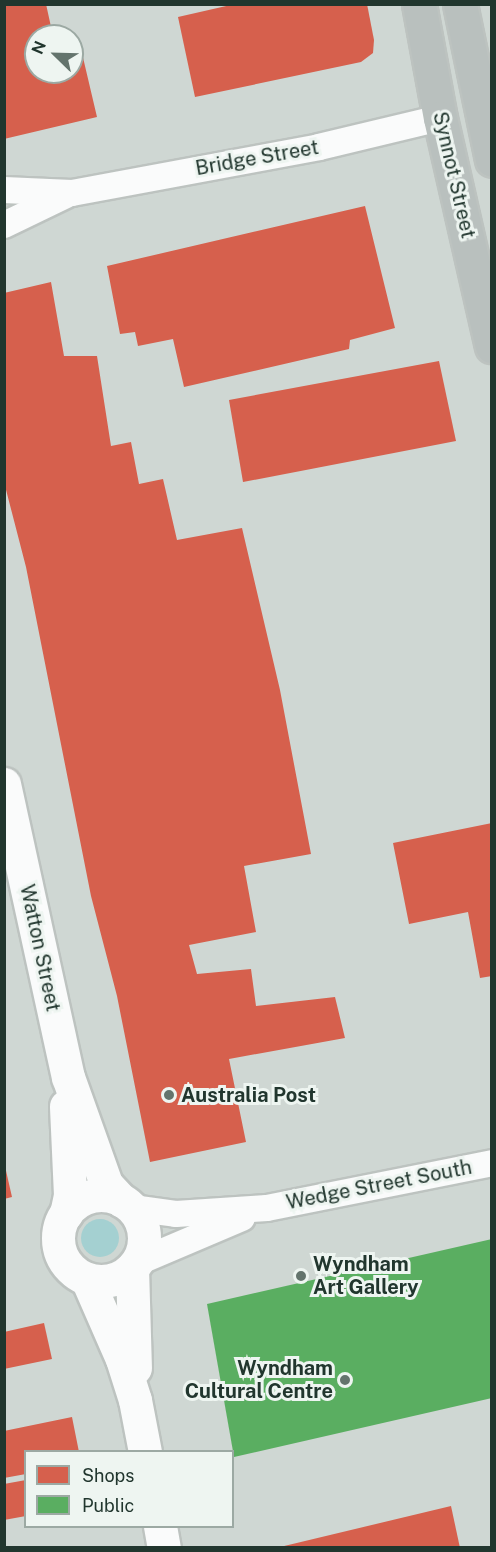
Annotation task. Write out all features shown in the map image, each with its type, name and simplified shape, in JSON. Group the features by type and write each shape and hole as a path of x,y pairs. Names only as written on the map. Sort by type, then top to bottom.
{"highway":[{"name":"Synnot Street","path":"419,4 440,118 492,346"},
{"name":"Synnot Street","path":"460,4 486,108 492,160"},
{"path":"440,118 486,108"}],"street":[{"name":"Bridge Street","path":"4,190 72,193 319,147 440,118"},
{"name":"Bridge Street","path":"4,225 72,193"},
{"name":"Watton Street","path":"4,784 68,1077 106,1184 127,1205"},
{"name":"Watton Street","path":"66,1214 70,1195 65,1114 68,1077"},
{"name":"Wedge Street South","path":"127,1205 176,1214 267,1208 492,1163"},
{"path":"134,1265 111,1280 87,1279 68,1266 58,1246 60,1224 66,1214 86,1198 98,1196 127,1205 142,1229 143,1241 134,1265 135,1400 144,1450"},
{"name":"Wedge Street South","path":"134,1265 267,1208"},
{"path":"87,1279 135,1400"},
{"path":"160,1528 164,1548"}],"shaded area":[{"path":"5,5 491,5 491,1547 5,1547"}],"water":[{"path":"100,1219 107,1220 113,1225 118,1231 118,1245 113,1251 107,1256 100,1257 93,1256 87,1251 82,1245 81,1238 82,1231 87,1225 93,1220"}],"building: Shops":[{"path":"4,4 46,4 50,24 24,24 24,84 84,84 84,62 97,117 4,139"},
{"path":"235,4 367,4 374,40 373,53 361,62 195,97 178,17"},
{"path":"365,206 395,328 350,340 349,349 184,387 173,339 138,346 135,332 120,334 107,266"},
{"path":"51,282 64,356 97,356 111,446 131,442 139,484 163,479 177,540 242,528 280,690 311,854 244,866 256,932 189,945 197,974 251,969 256,1006 335,997 345,1038 229,1059 246,1142 150,1162 117,996 91,896 26,567 4,482 4,293"},
{"path":"439,361 456,441 243,482 229,400"},
{"path":"492,823 492,976 480,978 468,912 409,924 393,843"},
{"path":"4,1162 12,1197 4,1199"},
{"path":"44,1323 52,1359 4,1369 4,1332"},
{"path":"72,1417 79,1450 24,1450 24,1474 4,1478 4,1431"},
{"path":"24,1480 24,1516 4,1520 4,1484"},
{"path":"451,1506 460,1548 280,1548 280,1547"}],"building: Public":[{"path":"492,1239 492,1398 234,1457 207,1304"}],"place":[{"name":"Australia Post","path":"169,1095"},
{"name":"Wyndham Art Gallery","path":"301,1276"},
{"name":"Wyndham Cultural Centre","path":"345,1380"}]}
